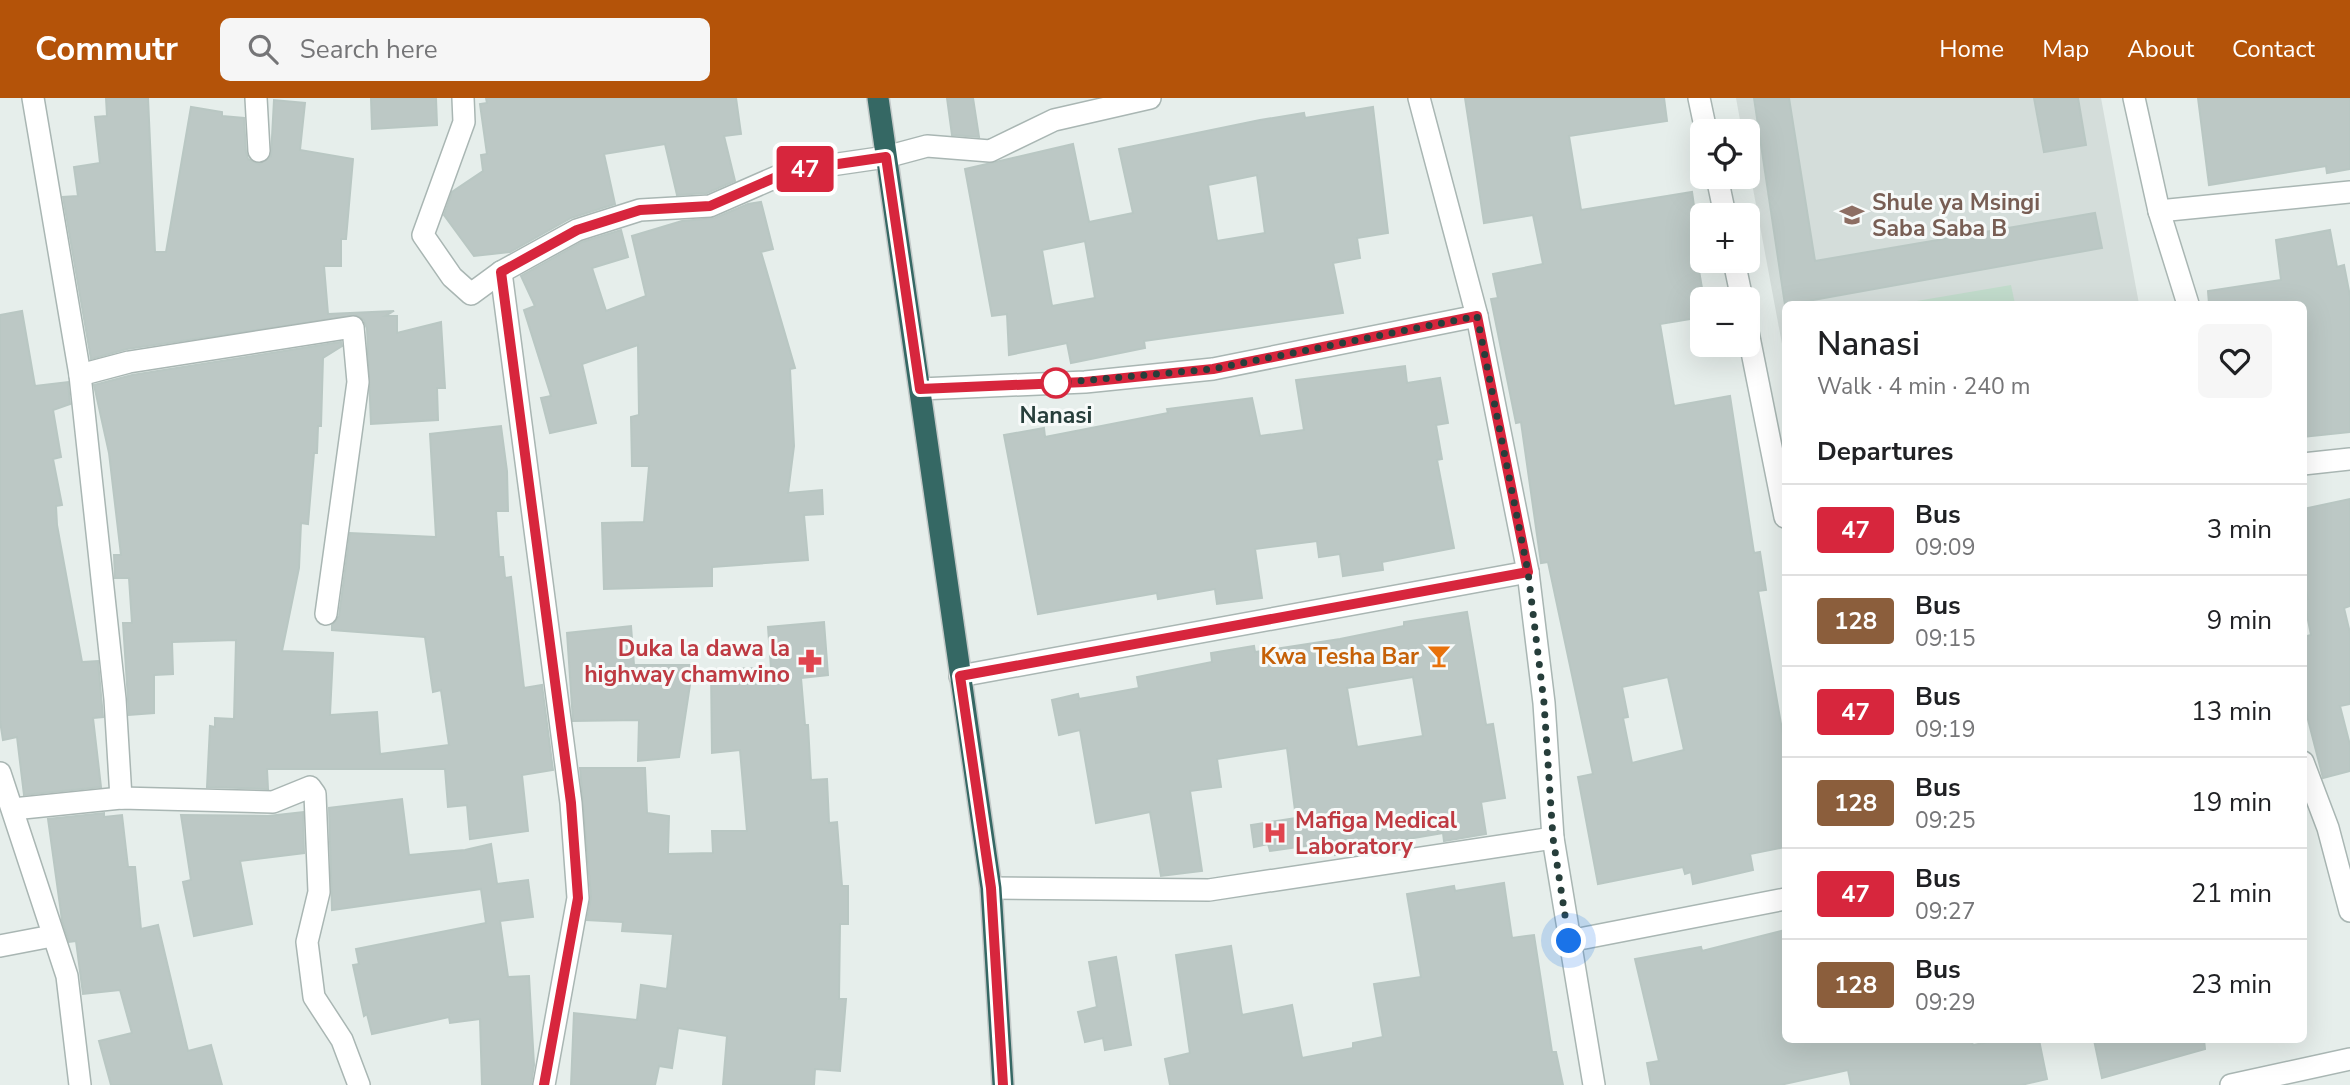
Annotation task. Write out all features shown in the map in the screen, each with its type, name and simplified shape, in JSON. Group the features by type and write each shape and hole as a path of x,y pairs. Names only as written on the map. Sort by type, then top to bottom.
{"highway":[{"path":"878,98 991,888 1003,1085"}],"street":[{"path":"33,98 80,375 115,699 121,798"},
{"path":"256,98 259,151"},
{"path":"464,98 464,122 423,235 452,277 471,294 501,272 577,230 640,210 710,206 790,171 886,157 927,146 990,151 1054,120 1140,99"},
{"path":"1419,98 1477,316 1528,572 1544,703 1553,838 1594,1085"},
{"path":"1699,98 1703,119"},
{"path":"2134,98 2159,211 2187,301"},
{"path":"2159,211 2350,192"},
{"path":"501,272 571,803 578,898 544,1085"},
{"path":"920,389 1085,382 1213,369 1477,316"},
{"path":"80,375 129,362 353,327 358,382 326,614"},
{"path":"1753,357 1782,502"},
{"path":"2307,464 2350,459"},
{"path":"960,676 1528,572"},
{"path":"0,773 67,976 80,1085"},
{"path":"2307,776 2328,828 2350,911"},
{"path":"13,810 121,798 274,802 310,787 316,794 318,892 307,942 314,997 342,1040 359,1085"},
{"path":"991,888 1209,890 1553,838"},
{"path":"1569,941 1782,899"},
{"path":"0,946 52,936"},
{"path":"2231,1085 2350,1059"}],"shaded area":[{"path":"1736,98 2101,98 2138,301 1782,301 1782,344 1760,226 1760,203 1756,203 1753,189 1760,189 1760,119 1740,119"}],"green space":[{"path":"2011,285 2014,301 1917,301"}],"building":[{"path":"106,98 148,98 155,252 166,252 191,107 222,112 222,116 244,118 248,159 259,164 271,156 274,100 305,103 300,150 353,159 346,239 341,239 341,266 324,266 328,314 394,311 385,316 397,316 397,333 441,322 445,388 437,388 438,420 371,424 367,329 364,320 357,315 127,349 91,359 63,197 78,196 74,167 100,163 95,117 107,116"},
{"path":"371,98 436,98 437,125 372,129"},
{"path":"486,98 736,98 741,134 724,136 735,181 707,193 677,195 665,144 604,154 615,204 571,218 510,252 474,256 444,215 452,192 483,171 481,155 487,154 480,104 487,103"},
{"path":"947,98 973,98 979,137 952,135"},
{"path":"1465,98 1664,98 1667,121 1569,136 1581,210 1692,192 1690,273 1699,273 1702,287 1690,287 1690,319 1660,324 1674,406 1730,396 1754,553 1760,552 1766,590 1758,591 1782,730 1782,848 1750,854 1753,870 1693,884 1691,872 1685,874 1683,867 1598,884 1578,777 1593,774 1548,562 1541,563 1521,422 1516,423 1491,299 1498,298 1493,274 1543,264 1533,215 1484,223","holes":["1668,677 1684,750 1632,763 1623,718 1628,717 1622,687"]},
{"path":"1754,98 1789,98 1815,261 2095,213 2102,248 1807,301 1784,301 1760,138 1760,119 1757,119"},
{"path":"2034,98 2078,98 2086,145 2044,152"},
{"path":"2198,98 2350,98 2350,169 2327,173 2326,166 2209,185"},
{"path":"1373,107 1388,233 1357,238 1360,258 1333,263 1343,313 1144,341 1145,348 1071,363 1067,343 1009,355 1007,314 992,316 965,169 1073,144 1089,222 1133,213 1119,149 1260,120 1304,113 1305,118","holes":["1257,175 1265,233 1217,241 1208,185","1085,241 1095,298 1052,306 1042,250"]},
{"path":"761,202 773,249 761,252 795,368 790,369 794,446 788,493 822,490 823,514 804,515 808,560 712,567 712,586 604,589 602,523 644,522 649,466 632,466 631,417 639,415 638,345 582,364 596,423 550,433 541,398 551,396 524,310 535,306 521,276 582,242 621,230 628,257 592,268 606,311 646,296 632,236 682,221 715,218 748,204"},
{"path":"2330,230 2337,267 2344,265 2350,296 2350,432 2307,437 2307,301 2209,301 2208,291 2281,280 2276,240"},
{"path":"22,311 35,386 68,382 70,404 53,410 61,457 53,459 62,505 56,506 57,525 82,662 98,661 103,717 93,718 101,787 24,795 17,737 3,740 0,721 0,315"},
{"path":"341,342 342,346 323,358 321,426 318,426 317,453 314,453 308,524 301,523 299,568 282,651 333,653 330,715 377,712 380,754 449,745 441,690 433,692 425,637 332,630 332,625 339,616 350,533 436,537 430,434 501,426 507,471 508,511 496,511 499,557 503,557 505,578 511,577 524,688 542,685 553,770 522,775 528,831 470,839 467,805 448,807 445,769 267,769 268,789 207,787 210,726 215,727 215,718 234,719 236,640 172,642 173,674 154,675 154,713 129,715 123,623 132,623 129,578 115,578 114,555 121,555 109,453 94,385 132,375"},
{"path":"1405,366 1407,383 1440,378 1448,423 1436,425 1442,459 1437,460 1454,548 1382,562 1383,570 1343,576 1340,554 1319,557 1317,541 1255,549 1262,598 1217,604 1215,589 1158,599 1157,593 1038,614 1004,435 1044,428 1045,437 1168,413 1167,409 1252,398 1260,436 1304,430 1296,380"},
{"path":"2350,499 2350,606 2344,608 2350,633 2350,704 2340,706 2350,745 2350,771 2323,778 2307,716 2307,636 2311,635 2307,615 2307,508"},
{"path":"1467,612 1486,725 1493,724 1505,798 1481,802 1486,834 1444,841 1443,833 1367,846 1367,850 1335,855 1333,842 1270,851 1268,844 1254,847 1251,825 1296,818 1287,748 1217,759 1221,787 1190,791 1202,871 1161,876 1150,812 1096,823 1080,730 1059,735 1052,700 1078,694 1079,699 1139,688 1137,677 1212,662 1211,653 1254,646 1255,652 1340,639 1404,626 1404,622","holes":["1413,677 1423,736 1357,747 1347,688"]},
{"path":"824,622 828,675 801,678 805,725 808,725 811,780 827,779 829,823 837,822 842,886 848,886 848,924 840,924 839,999 846,999 840,1071 815,1069 814,1085 723,1085 727,1036 678,1028 672,1068 659,1066 655,1085 571,1085 574,1013 637,1020 641,985 667,989 673,934 622,931 623,922 587,920 591,897 580,768 645,768 647,813 669,816 668,854 713,853 712,831 747,831 740,750 712,753 711,669 771,668 768,627"},
{"path":"631,626 634,665 693,665 679,757 638,761 639,720 573,721 567,633"},
{"path":"402,799 409,855 465,850 491,844 497,884 528,880 533,917 500,921 508,977 529,976 534,1065 531,1085 482,1085 480,1019 450,1023 449,1017 372,1034 367,1014 364,1016 353,965 359,964 356,949 486,923 481,889 332,910 329,808"},
{"path":"303,812 304,853 240,861 252,924 194,936 183,882 191,880 181,815 268,816"},
{"path":"104,813 104,817 122,815 128,867 135,867 141,929 158,925 188,1051 211,1045 222,1085 111,1085 99,1041 132,1033 120,990 83,994 76,941 69,942 62,920 48,819"},
{"path":"1504,883 1512,938 1534,935 1552,1052 1556,1052 1563,1085 1170,1085 1165,1059 1190,1053 1176,955 1231,946 1242,1015 1292,1005 1302,1058 1353,1048 1353,1043 1383,1037 1374,984 1421,977 1407,894 1454,886 1455,891"},
{"path":"1782,931 1782,1043 2040,1043 2047,1079 2021,1085 1851,1085 1848,1070 1780,1085 1651,1085 1647,1063 1659,1061 1635,959 1701,947 1702,951"},
{"path":"1116,957 1131,1045 1105,1050 1103,1038 1085,1042 1078,1012 1097,1007 1089,962"},
{"path":"2095,1043 2204,1043 2205,1049 2102,1078"}],"bus line":[{"name":"47","path":"544,1085 545,1066 578,898 571,803 501,272 577,230 640,210 710,206 790,171 886,157 920,389 1085,382 1213,369 1477,316 1528,572 960,676 991,888 1003,1085"}],"place":[{"name":"Shule ya Msingi Saba Saba B","path":"1852,215"},
{"name":"Nanasi","path":"1056,383"},
{"name":"Kwa Tesha Bar","path":"1439,656"},
{"name":"Duka la dawa la highway chamwino","path":"810,661"},
{"name":"Mafiga Medical Laboratory","path":"1275,833"}],"route":[{"path":"1056,383 1213,369 1477,316 1528,572 1544,703 1553,838 1569,941"}]}
